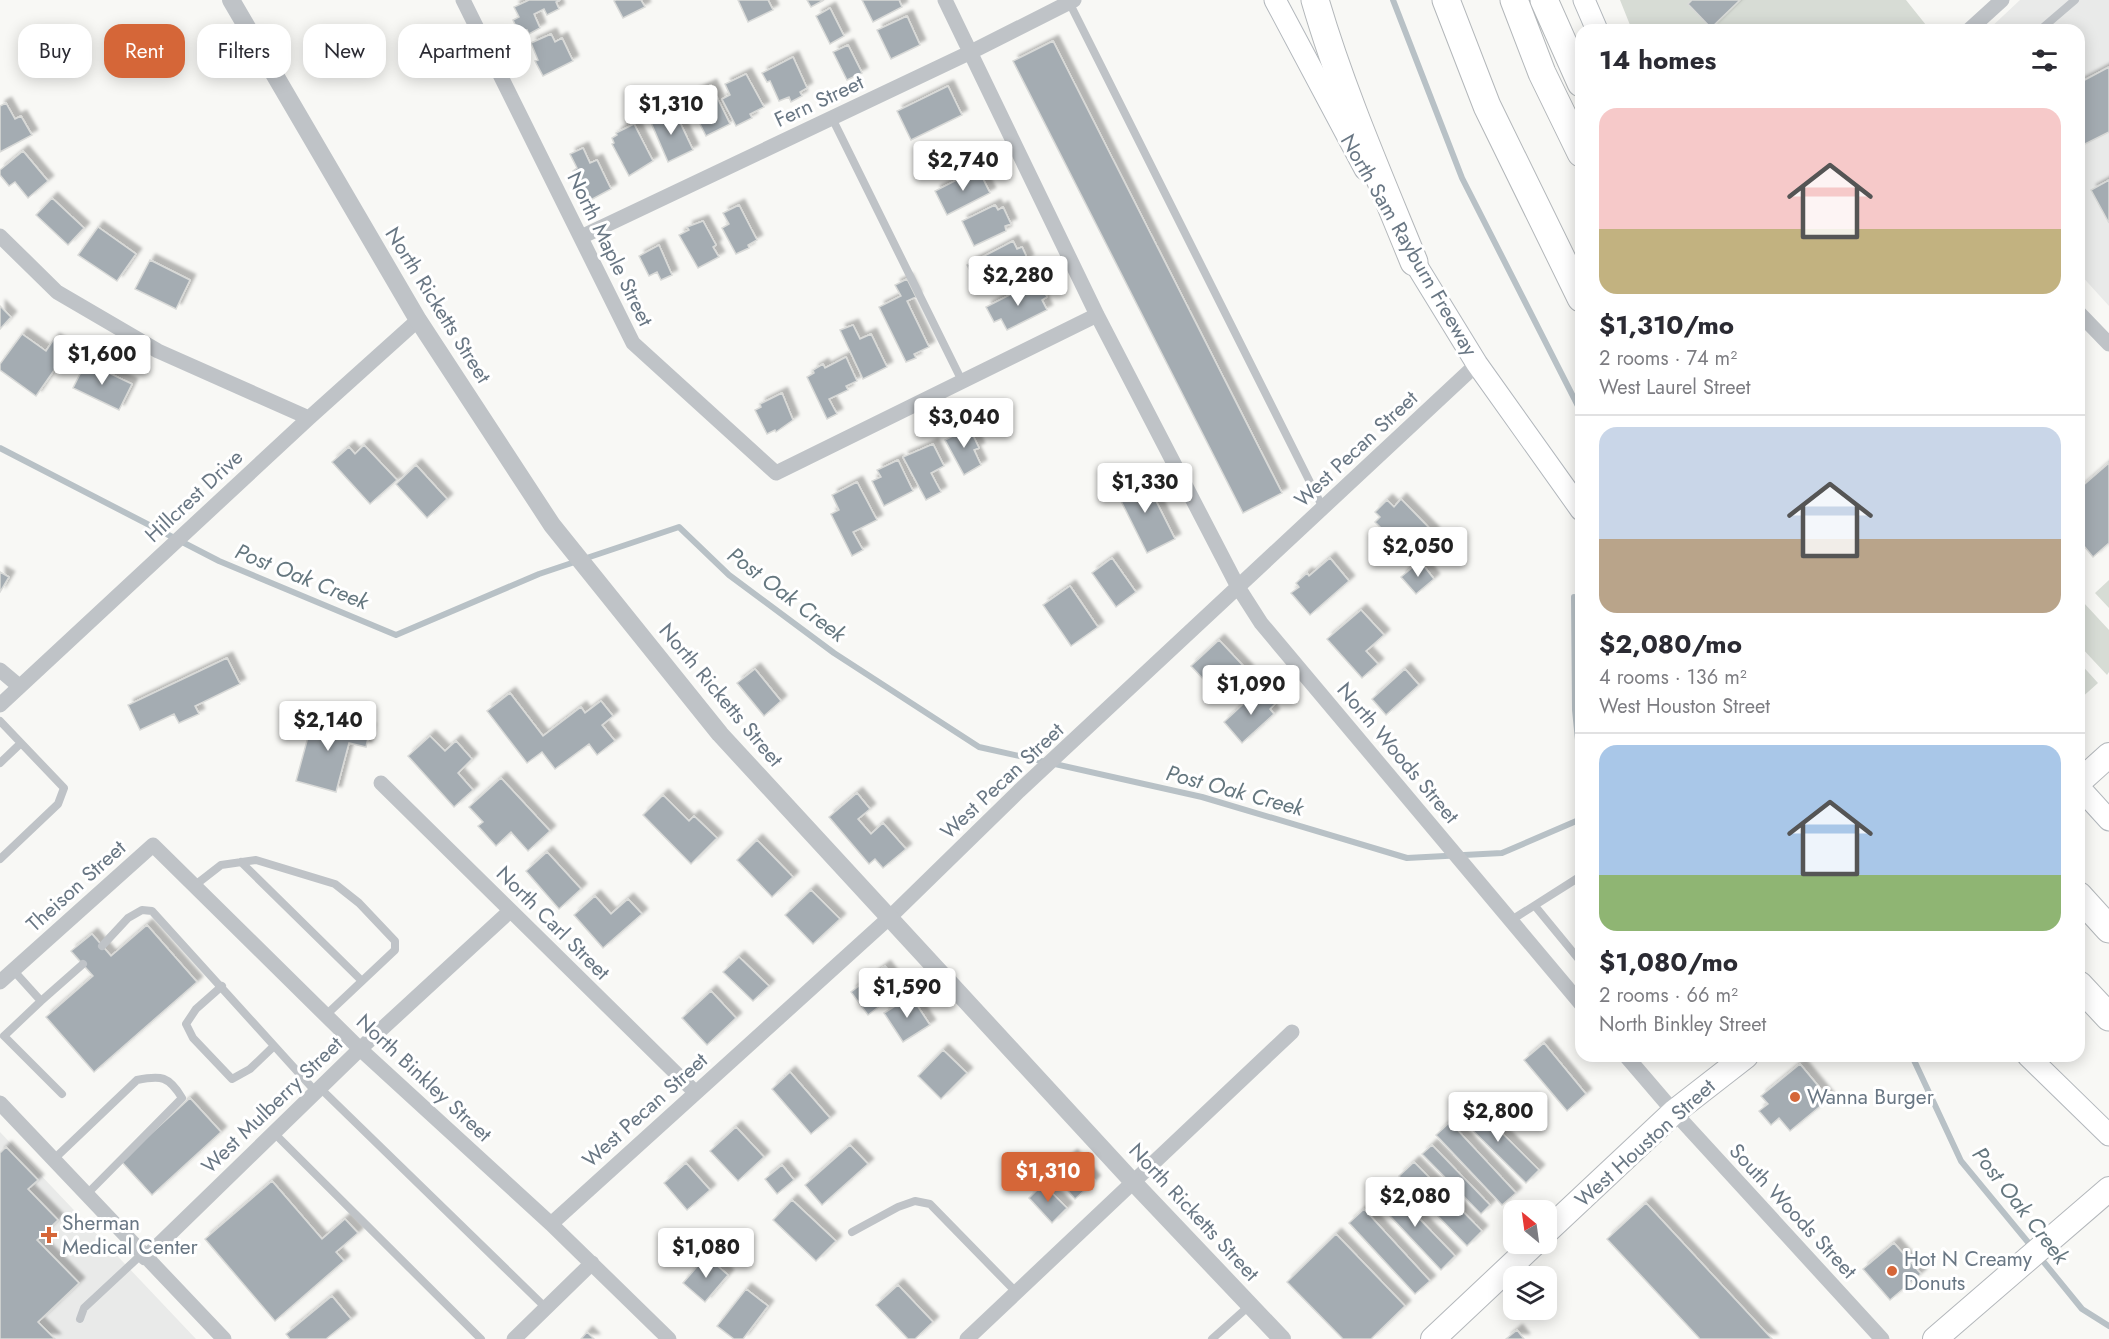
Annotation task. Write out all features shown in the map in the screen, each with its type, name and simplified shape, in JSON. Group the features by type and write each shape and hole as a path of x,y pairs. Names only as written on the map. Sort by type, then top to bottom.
{"highway":[{"path":"1315,0 1325,33 1375,166 1414,262"},
{"path":"1446,0 1487,106 1575,286"},
{"path":"1514,0 1542,74 1575,141"},
{"path":"1544,0 1575,70"},
{"path":"2085,903 2109,929"},
{"path":"2085,991 2109,1017"}],"main road":[{"name":"North Sam Rayburn Freeway","path":"1275,0 1414,262 1477,364 1575,502"},
{"path":"1584,0 1594,24"},
{"path":"2085,777 2109,755"},
{"path":"2085,794 2109,820"},
{"name":"West Houston Street","path":"1557,1222 1674,1112 1738,1062"},
{"path":"2034,1062 2109,1135"},
{"path":"1935,1339 2109,1189"},
{"path":"1433,1339 1523,1254"}],"street":[{"name":"North Ricketts Street","path":"231,0 418,320 552,525 720,734 1133,1182 1282,1339"},
{"name":"North Maple Street","path":"463,0 633,343 776,473 962,381"},
{"name":"North Woods Street","path":"945,0 1097,315 1238,587 1261,623 1575,997"},
{"path":"1976,24 2002,0"},
{"name":"Fern Street","path":"581,237 971,52 1070,1"},
{"path":"0,236 57,291 148,345 309,418"},
{"path":"962,381 1097,315"},
{"path":"2085,319 2109,344"},
{"name":"Hillcrest Drive","path":"0,705 418,320"},
{"name":"West Pecan Street","path":"551,1224 890,917 1019,791 1477,364"},
{"path":"0,670 20,686"},
{"name":"North Carl Street","path":"381,783 695,1092"},
{"name":"North Binkley Street","path":"153,845 360,1049 551,1224 669,1339"},
{"name":"Theison Street","path":"0,982 153,845"},
{"name":"West Mulberry Street","path":"143,1256 360,1049 510,911"},
{"path":"966,1339 1292,1032"},
{"path":"1631,1062 1674,1112"},
{"path":"0,1103 224,1339"},
{"name":"South Woods Street","path":"1674,1112 1882,1339"},
{"path":"514,1339 592,1263"}],"lane":[{"path":"2047,24 2074,0"},
{"path":"1070,1 1323,508"},
{"path":"832,118 962,381"},
{"path":"0,721 64,788 58,804 0,859"},
{"path":"0,763 21,743"},
{"path":"194,886 221,865 256,860 335,884 359,903 395,941 395,950 326,1015"},
{"path":"241,862 362,981"},
{"path":"1510,921 1575,880"},
{"path":"1535,906 1575,955"},
{"path":"102,946 129,918 142,910 152,910 274,1046 546,1308"},
{"path":"62,1094 4,1036 83,964"},
{"path":"14,970 41,1000"},
{"path":"222,986 196,1009 186,1024 193,1038 232,1079 250,1069 274,1046"},
{"path":"53,1160 137,1080 156,1076 173,1084 182,1098 86,1195"},
{"path":"274,1133 481,1339"},
{"path":"852,1232 898,1207 915,1201 930,1204 1016,1292"},
{"path":"80,1319 84,1308 143,1256"},
{"path":"1212,1339 1250,1305"}],"shaded area":[{"path":"1620,0 1906,0 1925,24 1630,24"},
{"path":"2020,0 2109,0 2109,306 2085,280 2085,24 1994,24"},
{"path":"2109,580 2109,608 2095,593"},
{"path":"2085,604 2109,630 2109,672 2107,675 2085,651"},
{"path":"2085,669 2098,683 2085,695"},
{"name":"Sherman Medical Center","path":"0,1132 196,1339 0,1339"}],"building":[{"path":"529,0 560,0 556,2 559,9 547,15 544,9 534,14 540,28 531,33 531,24 515,24 513,20 519,17 514,7"},
{"path":"641,0 645,7 623,18 614,1"},
{"path":"738,0 768,0 773,10 748,22"},
{"path":"807,0 824,0 811,7"},
{"path":"862,0 899,0 902,7 873,22"},
{"path":"1692,0 1740,0 1715,24 1707,24 1688,4"},
{"path":"830,8 844,36 830,44 816,16"},
{"path":"907,16 920,45 891,59 877,30"},
{"path":"551,34 555,42 562,38 573,61 543,76 535,61 538,60 531,43"},
{"path":"1053,41 1282,493 1243,513 1013,61"},
{"path":"848,45 862,73 847,80 833,52"},
{"path":"793,57 807,88 800,92 802,96 791,102 789,97 779,101 770,81 767,82 762,73"},
{"path":"2109,67 2109,132 2085,144 2085,80"},
{"path":"746,74 764,107 750,114 752,118 736,126 722,99 730,95 725,84"},
{"path":"711,85 730,124 706,136 697,118 687,123 677,101"},
{"path":"948,86 962,115 911,140 897,111"},
{"path":"6,103 15,119 21,116 32,135 0,152 0,106"},
{"path":"662,112 665,117 675,112 693,150 668,162 649,118"},
{"path":"634,124 653,161 629,176 612,144 614,143 612,138 617,135 616,133"},
{"path":"583,148 590,163 597,160 611,189 587,202 573,171 577,168 570,154"},
{"path":"23,151 48,181 28,198 15,182 9,186 0,175 0,170"},
{"path":"978,169 990,193 947,215 935,191"},
{"path":"2109,180 2109,223 2091,190"},
{"path":"52,198 84,228 68,245 36,215"},
{"path":"739,205 757,240 748,245 749,248 736,254 722,228 729,224 723,213"},
{"path":"995,205 998,210 1003,207 1011,224 1005,226 1006,231 974,246 962,221"},
{"path":"703,221 716,245 713,247 719,257 698,268 679,235 689,230 687,227"},
{"path":"98,227 136,254 117,281 78,255"},
{"path":"1013,241 1017,249 1022,247 1028,260 1024,262 1026,266 980,289 967,265"},
{"path":"659,245 672,275 661,280 657,272 649,276 639,256"},
{"path":"150,260 190,280 176,309 135,289"},
{"path":"907,279 916,297 907,301 929,347 914,354 916,358 906,362 879,307 901,296 895,285"},
{"path":"1033,283 1038,292 1043,290 1047,297 1042,300 1047,310 1007,330 1001,319 994,322 986,307"},
{"path":"0,306 11,317 0,329"},
{"path":"853,325 860,339 871,334 887,367 863,379 840,330"},
{"path":"22,334 46,351 54,339 69,349 36,396 0,370 0,364"},
{"path":"846,357 857,381 846,386 848,390 829,399 837,414 827,419 807,377 823,364 825,368"},
{"path":"86,362 132,384 119,410 73,388"},
{"path":"782,393 793,420 776,432 775,430 767,434 755,410 761,407 760,404"},
{"path":"967,423 979,448 974,450 981,465 964,475 945,440 953,436 951,431"},
{"path":"933,444 944,466 931,473 941,492 926,500 903,457"},
{"path":"364,445 397,480 370,504 332,462 349,447 355,454"},
{"path":"898,460 913,491 884,506 872,481 881,477 877,470"},
{"path":"2109,463 2109,543 2093,557 2085,547 2085,484"},
{"path":"416,465 447,499 427,518 396,484"},
{"path":"1143,475 1175,539 1147,553 1115,489"},
{"path":"857,482 877,520 853,532 863,550 852,556 831,514 839,510 832,495"},
{"path":"1401,499 1434,533 1409,556 1375,522 1380,517 1375,512 1387,500 1394,507"},
{"path":"1112,558 1136,592 1116,607 1092,573"},
{"path":"1330,558 1349,581 1310,615 1291,593 1299,587 1296,583 1307,573 1309,576"},
{"path":"1420,561 1434,579 1416,594 1401,577"},
{"path":"0,572 9,577 0,592"},
{"path":"1070,586 1098,627 1071,646 1043,605"},
{"path":"1361,610 1384,635 1366,651 1378,664 1362,678 1327,639"},
{"path":"1219,640 1248,671 1220,697 1191,666"},
{"path":"227,658 240,684 195,706 199,714 179,723 174,714 140,730 128,705"},
{"path":"755,669 781,701 764,716 737,683"},
{"path":"1405,669 1419,685 1386,715 1372,699"},
{"path":"1256,692 1261,697 1267,692 1277,702 1270,709 1274,714 1242,743 1224,722"},
{"path":"510,693 543,736 581,707 585,713 601,701 613,716 602,725 615,741 597,755 589,744 555,769 542,752 527,763 487,711"},
{"path":"314,715 370,729 366,747 349,743 336,792 296,781"},
{"path":"430,736 445,751 456,741 472,759 458,773 473,790 454,807 408,756"},
{"path":"501,778 550,831 528,851 511,832 496,846 478,826 483,822 469,807"},
{"path":"857,793 870,809 858,819 871,834 883,823 906,849 883,868 875,859 869,864 829,817"},
{"path":"663,795 689,821 694,816 717,838 691,864 643,815"},
{"path":"757,840 793,877 772,897 737,860"},
{"path":"547,852 581,889 559,909 526,871"},
{"path":"811,890 840,919 813,944 785,915"},
{"path":"595,896 611,914 628,899 642,914 603,948 574,915"},
{"path":"147,925 197,982 94,1072 46,1017 93,976 71,951 92,934 111,956"},
{"path":"739,957 769,986 753,1001 723,972"},
{"path":"885,966 902,989 868,1015 851,992"},
{"path":"711,991 736,1018 707,1045 682,1018"},
{"path":"911,996 930,1025 903,1042 884,1013"},
{"path":"1544,1043 1586,1094 1567,1111 1524,1060"},
{"path":"943,1050 967,1073 941,1099 918,1076"},
{"name":"Wanna Burger","path":"1800,1064 1829,1099 1790,1131 1779,1118 1771,1125 1759,1111 1768,1104 1761,1096"},
{"path":"790,1072 830,1118 811,1134 772,1089"},
{"path":"190,1098 221,1132 152,1195 121,1161"},
{"path":"1471,1102 1539,1170 1526,1183 1458,1116"},
{"path":"1450,1122 1516,1193 1508,1200 1503,1200 1502,1205 1436,1135"},
{"path":"736,1127 764,1157 738,1181 710,1151"},
{"path":"850,1145 868,1164 822,1205 805,1185"},
{"path":"1432,1145 1490,1205 1481,1214 1422,1154"},
{"path":"6,1147 38,1180 28,1189 58,1220 37,1240 79,1283 38,1322 55,1339 0,1339 0,1153"},
{"path":"1072,1155 1095,1181 1075,1199 1052,1172"},
{"path":"1414,1162 1482,1231 1467,1246 1399,1176"},
{"path":"686,1163 710,1190 687,1210 664,1183"},
{"path":"782,1165 794,1180 777,1194 765,1179"},
{"path":"272,1181 322,1239 345,1219 358,1233 336,1252 344,1261 275,1321 205,1239"},
{"path":"1043,1184 1067,1208 1052,1223 1029,1198"},
{"path":"1388,1186 1455,1256 1441,1270 1374,1199"},
{"path":"792,1200 836,1241 816,1261 773,1220"},
{"path":"1646,1203 1772,1339 1700,1339 1607,1239"},
{"path":"1364,1209 1430,1281 1415,1294 1349,1223"},
{"path":"1336,1234 1405,1306 1371,1339 1343,1339 1287,1282"},
{"name":"Hot N Creamy Donuts","path":"1894,1243 1921,1274 1890,1300 1863,1269"},
{"path":"706,1256 728,1275 705,1302 683,1283"},
{"path":"898,1285 933,1322 915,1339 908,1339 876,1305"},
{"path":"746,1289 768,1306 743,1339 734,1339 717,1326"},
{"path":"332,1296 351,1319 326,1339 290,1339 286,1334"},
{"path":"1517,1330 1524,1339 1506,1339"},
{"path":"587,1332 594,1339 581,1339"}],"waterway":[{"path":"1393,0 1462,178 1575,400"},
{"name":"Post Oak Creek","path":"0,448 219,561 396,635 539,574 679,527 729,575 834,653 979,747 1202,797 1407,858 1502,853 1575,822"},
{"path":"1574,597 1575,710"},
{"name":"Post Oak Creek","path":"1915,1062 1961,1161 2032,1247"},
{"name":"Post Oak Creek","path":"2038,1255 2082,1309 2109,1326"}],"place":[{"name":"Wanna Burger","path":"1795,1097"},
{"name":"Sherman Medical Center","path":"49,1235"},
{"name":"Hot N Creamy Donuts","path":"1892,1271"}]}
